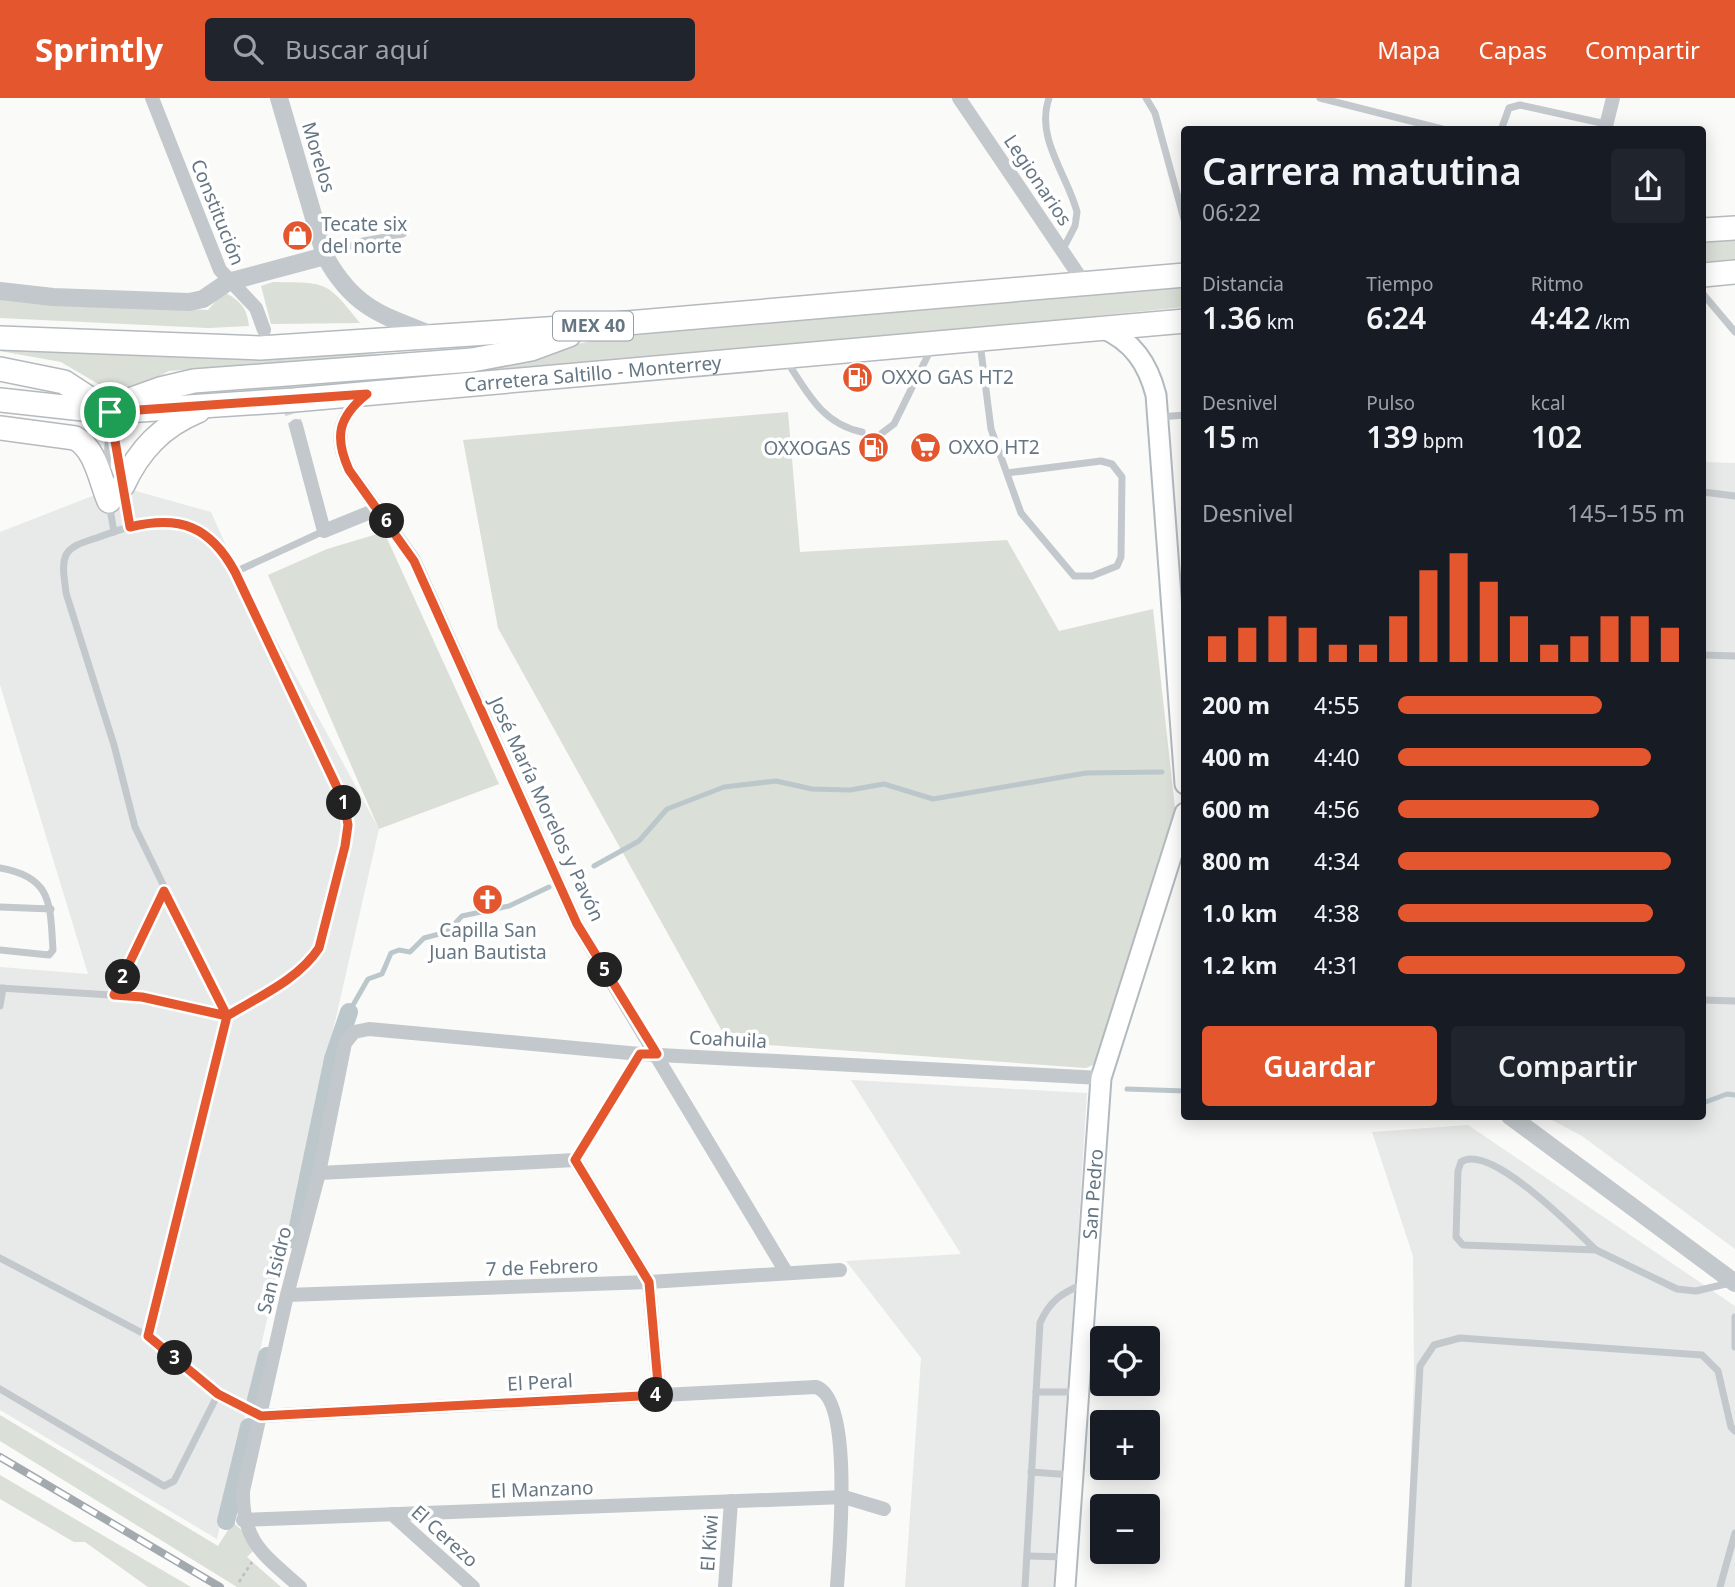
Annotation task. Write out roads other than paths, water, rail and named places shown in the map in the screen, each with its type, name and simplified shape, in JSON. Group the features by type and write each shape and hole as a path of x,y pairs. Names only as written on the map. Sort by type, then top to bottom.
{"main road":[{"path":"1706,230 1735,228"},
{"path":"1706,275 1735,272"},
{"name":"MEX 40","path":"0,338 260,348 592,326 1181,275"},
{"name":"Carretera Saltillo - Monterrey","path":"0,400 110,412 213,406 1181,321"},
{"path":"0,369 64,382 110,412 112,407 177,384 472,360 531,349 592,326"},
{"path":"1102,328 1122,338 1142,359 1151,374 1159,417 1181,728"},
{"path":"0,428 75,438 83,442 116,493 155,436 180,420 213,406"},
{"name":"San Pedro","path":"1065,1587 1101,1078 1181,825"},
{"path":"1168,866 1181,857"}],"street":[{"name":"Constitución","path":"152,98 220,270 228,282 256,308 264,330"},
{"name":"Morelos","path":"279,98 325,256 338,280 357,301 380,315 433,335"},
{"name":"Legionarios","path":"959,98 1084,283"},
{"path":"1606,126 1613,98"},
{"path":"0,291 188,302 203,299 228,282 325,256"},
{"name":"José María Morelos y Pavón","path":"367,394 347,414 338,441 349,470 414,561 577,924 786,1272"},
{"path":"296,426 324,531 378,509"},
{"name":"Coahuila","path":"354,1032 369,1029 640,1054 1101,1078"},
{"name":"San Isidro","path":"243,1520 243,1491 287,1295 318,1174 345,1043 354,1032"},
{"path":"575,1160 640,1054"},
{"path":"1515,1120 1734,1283"},
{"path":"318,1174 575,1160"},
{"path":"575,1160 649,1282 659,1395"},
{"name":"7 de Febrero","path":"287,1295 649,1282 839,1270"},
{"name":"El Peral","path":"261,1416 807,1386 821,1388 836,1423 844,1497"},
{"path":"837,1587 844,1497"},
{"name":"El Manzano","path":"243,1520 844,1497 884,1509"},
{"name":"El Kiwi","path":"725,1587 731,1501"},
{"name":"El Cerezo","path":"392,1514 473,1587"},
{"path":"243,1520 259,1551 300,1587"}],"lane":[{"path":"1049,98 1044,111 1045,132 1077,212 1075,226 1062,251"},
{"path":"1146,98 1155,113 1181,208"},
{"path":"1320,98 1430,126"},
{"path":"1502,126 1509,108 1520,105 1602,126"},
{"path":"325,256 363,241 403,234"},
{"path":"1706,298 1735,332"},
{"path":"979,339 991,429 1021,513 1069,573 1092,576 1117,566 1121,557 1122,477 1112,464 1101,461 1007,473"},
{"path":"882,433 894,424 934,343"},
{"path":"783,356 829,420 844,429 862,432"},
{"path":"110,412 116,493 114,532"},
{"path":"110,412 107,469 130,527"},
{"path":"1159,417 1181,415"},
{"path":"1706,492 1735,496"},
{"path":"0,1006 1,988 142,997 227,1016 296,974 319,948 348,825 344,802 235,572 217,543 201,531 182,524 153,522 130,527 70,550 64,563 66,593 114,745 135,827 227,1016 148,1336"},
{"path":"235,572 324,531"},
{"path":"1706,655 1735,656"},
{"path":"0,868 26,874 37,880 51,909 51,954 0,950"},
{"path":"114,995 164,891"},
{"path":"0,907 51,909"},
{"path":"1706,1000 1735,1001"},
{"path":"1596,1250 1469,1246 1460,1243 1456,1237 1458,1171 1461,1162 1477,1158 1494,1164 1556,1210 1596,1250 1677,1289 1696,1291 1734,1283"},
{"path":"0,1258 148,1336 218,1394 261,1416"},
{"path":"1025,1587 1040,1323 1047,1306 1060,1294 1085,1283"},
{"path":"1735,1317 1735,1347"},
{"path":"1408,1587 1420,1366 1434,1345 1460,1338 1702,1355 1718,1371 1735,1431"},
{"path":"0,1389 164,1486 174,1481 218,1394"},
{"path":"1036,1392 1077,1392"},
{"path":"1031,1472 1072,1475"},
{"path":"1720,1587 1735,1533"},
{"path":"1027,1556 1067,1557"}],"waterway":[{"path":"594,866 639,841 667,809 724,787 776,781 812,789 850,790 884,784 933,799 1086,773 1162,772"},
{"path":"349,1012 368,979 382,974 391,953 399,950 410,952 424,938 447,932 462,916 509,906 549,887"},
{"path":"295,1240 333,1059 349,1012"},
{"path":"1127,1089 1181,1091"},
{"path":"1706,1102 1727,1094 1735,1095"},
{"path":"256,1400 267,1356"},
{"path":"226,1521 249,1427"}],"tunnel":[{"path":"268,341 296,426"}],"railway":[{"path":"0,1457 220,1587"}],"place":[{"name":"Tecate six del norte","path":"298,235"},
{"name":"OXXO GAS HT2","path":"858,377"},
{"name":"OXXO HT2","path":"925,447"},
{"name":"OXXOGAS","path":"874,448"},
{"name":"Capilla San Juan Bautista","path":"488,899"}]}
